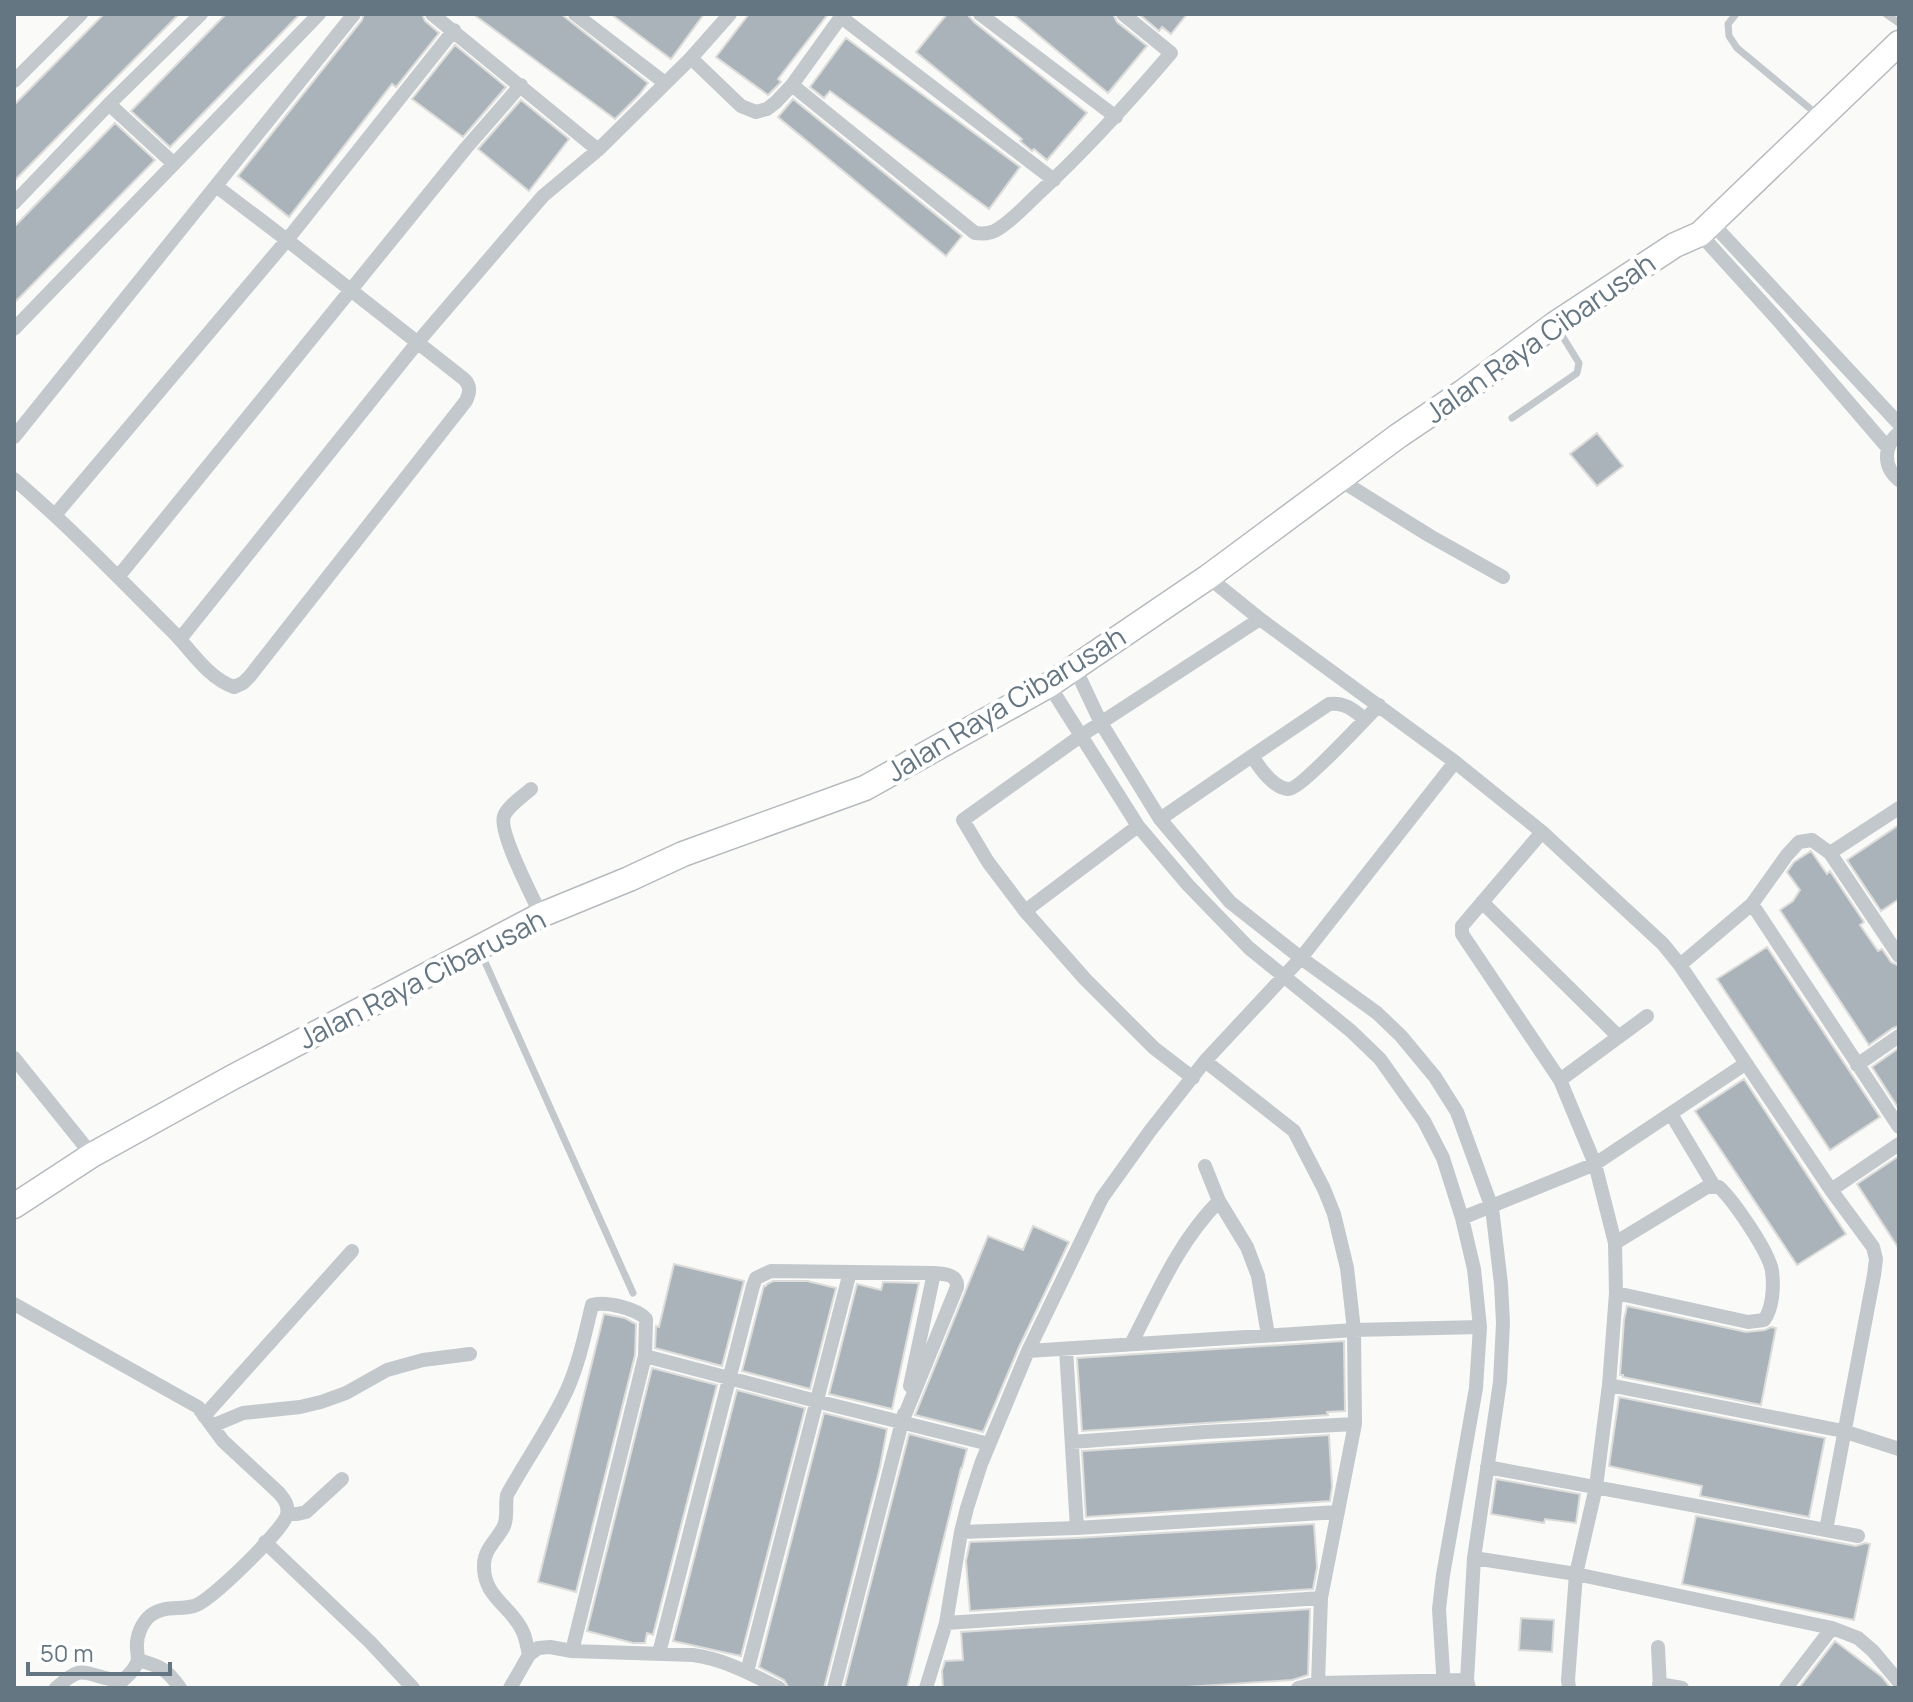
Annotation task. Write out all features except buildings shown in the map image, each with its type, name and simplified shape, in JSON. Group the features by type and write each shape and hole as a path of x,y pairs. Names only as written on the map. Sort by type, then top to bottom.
{"main road":[{"name":"Jalan Raya Cibarusah","path":"14,1206 92,1155 233,1077 541,915 683,854 865,788 1049,685 1208,577 1555,324 1705,228 1899,43"}],"street":[{"path":"14,81 81,14"},
{"path":"14,203 201,14"},
{"path":"14,329 319,14"},
{"path":"14,437 354,14"},
{"path":"432,14 598,150"},
{"path":"575,14 665,83"},
{"path":"980,14 1116,117"},
{"path":"792,85 975,233 987,234 997,230 1054,180 1116,117 1171,53 1123,14"},
{"path":"691,58 741,106 756,112 767,109 792,85 842,16 1054,180"},
{"path":"180,639 417,343 543,196 598,150 691,58 720,17"},
{"path":"55,515 287,240 454,30"},
{"path":"118,577 466,148 521,85"},
{"path":"109,104 174,164"},
{"path":"14,479 55,515 222,683 234,687 250,676 466,401 470,389 468,384 216,186"},
{"path":"1705,228 1899,424"},
{"path":"1705,228 1778,320 1887,447"},
{"path":"1899,433 1887,447 1887,463 1899,480"},
{"path":"1340,480 1503,577"},
{"path":"1208,577 1260,619 1455,762 1542,832 1663,944 1873,1247 1876,1259 1826,1530"},
{"path":"1193,1078 1154,1048 1085,979 1025,911 988,862 963,820 1082,735 1260,619"},
{"path":"1075,668 1101,723 1160,819 1230,902 1377,1013 1435,1077 1457,1112 1492,1208 1503,1323 1500,1382 1474,1558 1468,1684 1318,1683 1298,1688"},
{"path":"1049,685 1138,826 1188,885 1249,948 1351,1031 1380,1059 1424,1121 1443,1158 1474,1269 1480,1327 1476,1388 1439,1609 1443,1685"},
{"path":"1160,819 1329,704 1345,705 1365,719"},
{"path":"1252,756 1274,782 1285,789 1292,789 1308,777 1379,705"},
{"path":"926,1688 946,1623 961,1532 972,1490 1028,1351 1102,1198 1205,1061 1301,958 1455,762"},
{"path":"531,789 503,818 512,853 541,915"},
{"path":"1830,853 1899,808"},
{"path":"1025,911 1138,826"},
{"path":"1542,832 1462,926 1462,934 1560,1080 1595,1164 1615,1243 1616,1293 1609,1385 1596,1487 1576,1574 1569,1688"},
{"path":"1680,965 1752,904 1799,842 1812,840 1830,853 1893,934 1899,956"},
{"path":"1482,902 1619,1037"},
{"path":"1752,904 1899,1127"},
{"path":"1560,1080 1647,1016"},
{"path":"1857,1065 1899,1036"},
{"path":"14,1058 92,1155"},
{"path":"1205,1061 1294,1131 1334,1214 1347,1268 1354,1330 1355,1424 1321,1598 1318,1683"},
{"path":"1462,1218 1595,1164 1745,1064"},
{"path":"1671,1114 1714,1186"},
{"path":"1831,1190 1899,1144"},
{"path":"1205,1166 1219,1201 1247,1247 1258,1276 1268,1335"},
{"path":"1615,1243 1707,1187 1714,1186 1730,1198 1767,1256 1772,1271 1771,1302 1764,1320 1748,1322 1616,1293"},
{"path":"1131,1344 1189,1236 1202,1217 1219,1201"},
{"path":"208,1421 352,1251"},
{"path":"659,1653 756,1278 771,1271 934,1273 955,1278 957,1287 902,1422"},
{"path":"747,1672 850,1272"},
{"path":"834,1688 902,1422 934,1273"},
{"path":"529,1655 522,1630 495,1599 485,1580 486,1552 506,1522 507,1495 567,1390 580,1356 592,1305 598,1303 641,1313 646,1319 645,1356 572,1651"},
{"path":"14,1304 198,1407 223,1441 279,1493 285,1501 287,1514 233,1576 204,1601 193,1606 164,1609 142,1625 136,1643 138,1660 123,1680 83,1672 56,1688"},
{"path":"1028,1351 1354,1330 1480,1327"},
{"path":"1066,1349 1077,1528"},
{"path":"208,1421 321,1402 346,1393 387,1370 423,1360 470,1354"},
{"path":"645,1356 989,1444"},
{"path":"1609,1385 1843,1431 1899,1449"},
{"path":"1072,1442 1355,1424"},
{"path":"1487,1467 1858,1536"},
{"path":"287,1514 306,1512 342,1479"},
{"path":"961,1532 1338,1512"},
{"path":"265,1542 370,1642 413,1688"},
{"path":"1474,1558 1576,1574 1832,1628 1858,1638 1873,1651 1899,1686"},
{"path":"946,1623 1321,1598"},
{"path":"1786,1688 1832,1628"},
{"path":"510,1688 529,1655 538,1648 550,1647 572,1651 710,1657 779,1688"},
{"path":"1658,1647 1660,1686 1682,1688"},
{"path":"138,1660 159,1665 180,1688"}],"lane":[{"path":"1736,14 1728,24 1729,36 1737,48 1822,118"},
{"path":"1886,14 1899,23"},
{"path":"1512,418 1577,373 1579,363 1555,324"},
{"path":"478,948 633,1293"}]}
